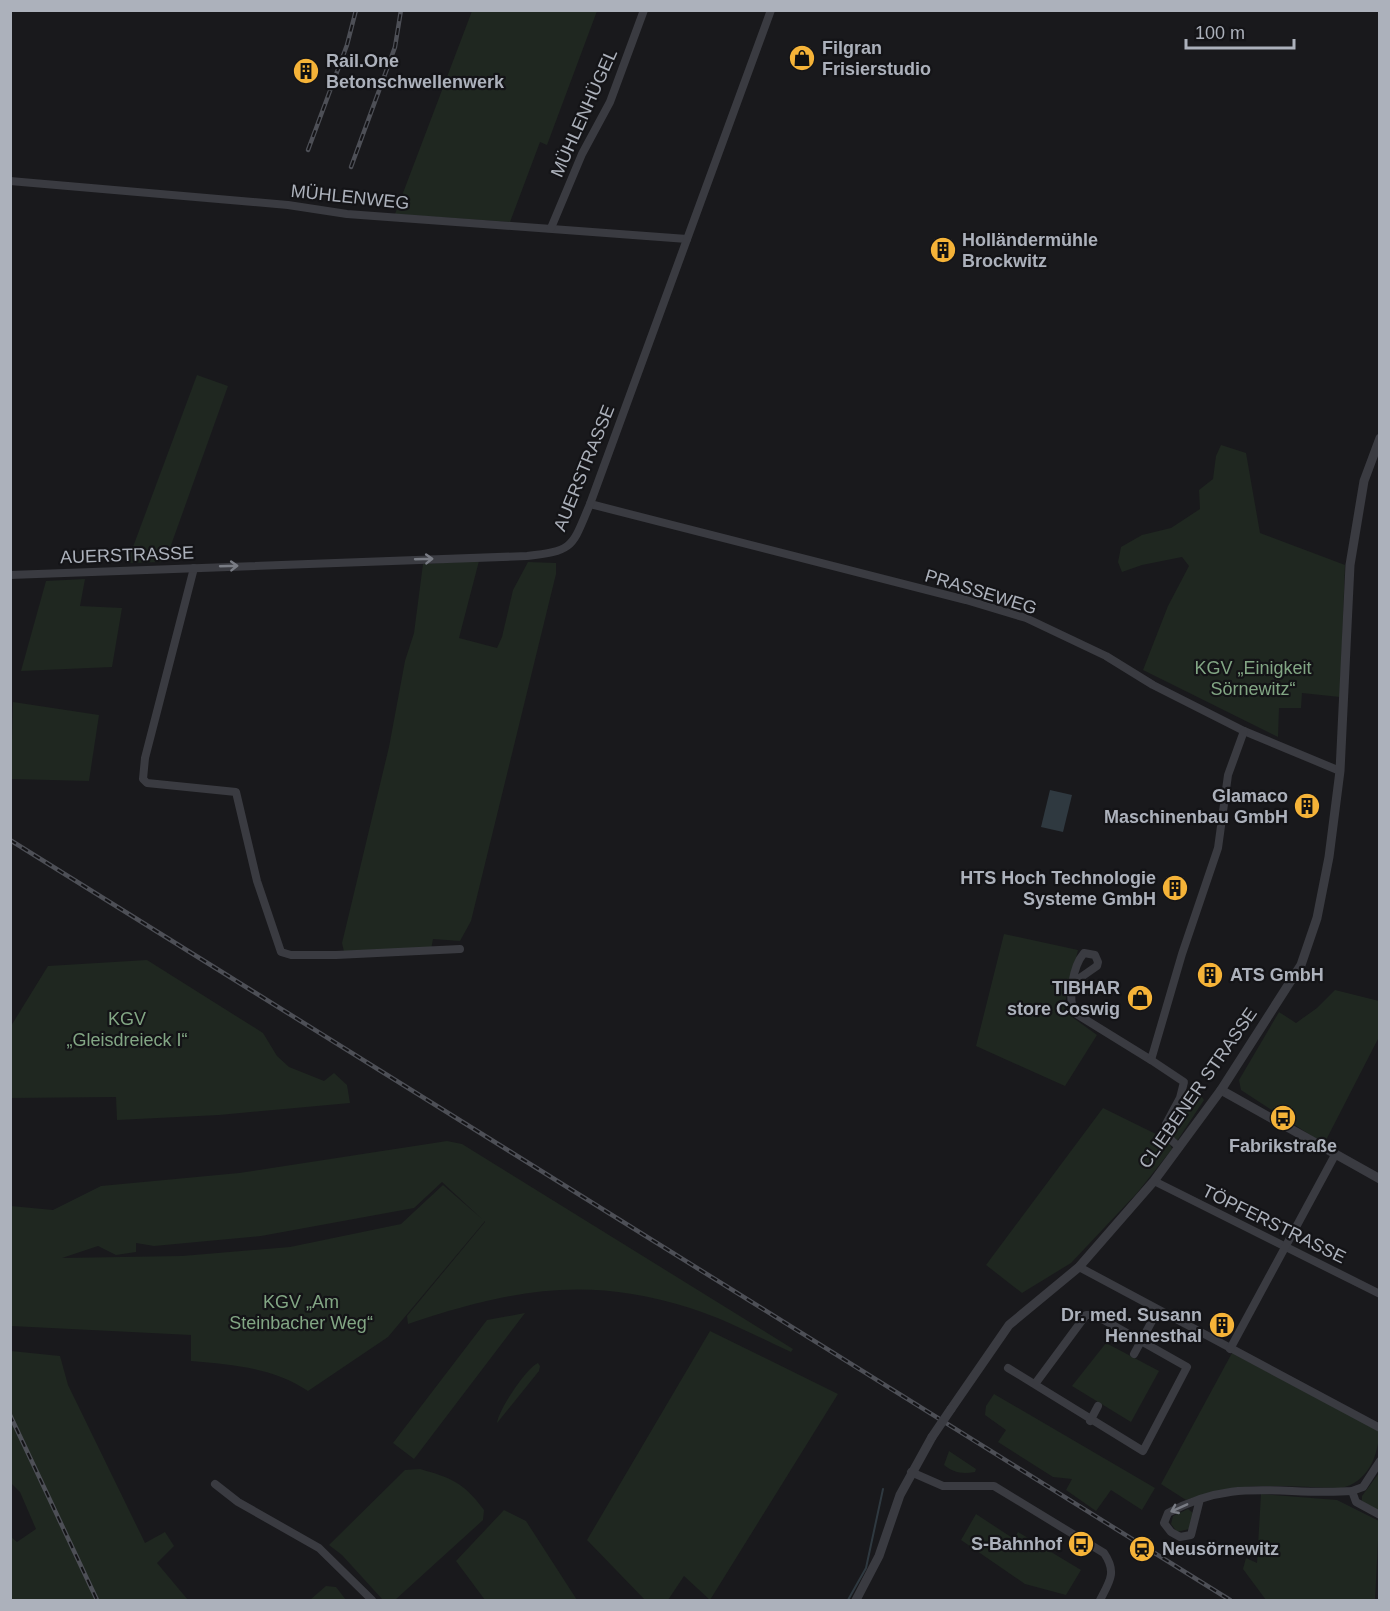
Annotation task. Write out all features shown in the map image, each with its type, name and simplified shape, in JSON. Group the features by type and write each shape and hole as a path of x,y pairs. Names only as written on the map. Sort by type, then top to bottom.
{"street":[{"name":"MÜHLENHÜGEL","path":"552,228 577,165 610,102 644,10"},
{"name":"AUERSTRASSE","path":"10,575 527,556 567,548 576,537 590,504 771,10"},
{"name":"MÜHLENWEG","path":"10,181 288,205 347,214 687,239"},
{"name":"CLIEBENER STRASSE","path":"856,1600 879,1556 894,1509 911,1472 951,1408 1010,1325 1079,1267 1154,1181 1221,1090 1295,975 1310,942 1324,885 1340,771 1350,564 1365,481 1380,438"},
{"name":"PRASSEWEG","path":"590,504 966,600 1026,618 1106,656 1153,685 1244,731 1340,771"},
{"path":"194,568 145,758 143,779 147,783 230,789 236,792 256,881 281,952 291,955 336,955 460,949"},
{"path":"1151,1060 1182,954 1218,848 1228,775 1244,731"},
{"path":"1074,982 1071,1003 1079,1018 1184,1082 1180,1098 1167,1124 1168,1133 1179,1147"},
{"path":"1221,1090 1380,1179"},
{"path":"1230,1349 1335,1155"},
{"name":"TÖPFERSTRASSE","path":"1154,1181 1380,1294"},
{"path":"1079,1267 1380,1428"},
{"path":"1134,1354 1158,1310"},
{"path":"1008,1368 1143,1451 1187,1367 1095,1315 1086,1315 1035,1384"},
{"path":"1090,1420 1098,1406"},
{"path":"1200,1499 1191,1535 1180,1537 1167,1528 1164,1523 1168,1513 1200,1499 1233,1490 1352,1491 1363,1487 1380,1461"},
{"path":"911,1472 943,1486 994,1486 1104,1553 1112,1564 1111,1576 1100,1600"},
{"path":"215,1484 238,1502 319,1548 372,1600"},
{"path":"1352,1491 1356,1502 1380,1515"}],"green space":[{"path":"472,11 597,11 547,145 540,142 510,222 395,214"},
{"path":"197,375 228,386 165,562 127,563"},
{"name":"KGV „Einigkeit Sörnewitz“","path":"1221,445 1246,453 1260,533 1345,565 1340,697 1302,693 1301,708 1279,708 1278,737 1143,670 1168,606 1189,566 1182,557 1142,565 1122,572 1118,562 1121,547 1142,535 1171,528 1200,509 1199,490 1213,479 1216,456"},
{"path":"479,561 459,638 497,648 502,637 513,590 528,562 556,563 556,574 471,921 460,941 433,939 431,950 345,956 342,943 389,747 405,661 414,633 423,564"},
{"path":"85,579 80,606 122,608 112,667 21,671 46,581"},
{"path":"13,702 99,715 89,781 11,779"},
{"path":"1004,934 1078,950 1065,1003 1068,1014 1097,1035 1065,1086 976,1046"},
{"name":"KGV „Gleisdreieck I“","path":"147,960 263,1033 277,1056 289,1067 324,1081 334,1073 347,1085 350,1103 219,1115 117,1120 116,1097 11,1098 11,1026 48,966"},
{"path":"1335,990 1379,1001 1379,1037 1324,1144 1241,1090 1239,1080 1279,1012 1296,1023 1317,1008"},
{"path":"1194,1087 1204,1100 1177,1141 1170,1129 1173,1116 1187,1092 1190,1094"},
{"path":"1103,1108 1168,1140 1172,1149 1137,1193 1071,1263 1022,1293 986,1265"},
{"name":"KGV „Am Steinbacher Weg“","path":"447,1141 462,1144 793,1349 791,1352 703,1312 652,1298 616,1292 548,1291 514,1295 445,1312 408,1324 407,1316 485,1221 388,1337 308,1391 280,1377 252,1368 191,1361 191,1335 11,1326 11,1206 53,1210 101,1186 239,1173","holes":["442,1182 482,1219 443,1185 401,1224 290,1247 182,1256 62,1258 98,1246 116,1255 136,1252 136,1243 154,1246 261,1236 414,1208"]},
{"path":"525,1313 414,1459 393,1443 487,1320"},
{"path":"710,1331 838,1394 710,1600 684,1576 668,1600 645,1600 587,1540"},
{"path":"1106,1343 1159,1371 1131,1422 1072,1386"},
{"path":"11,1351 60,1356 68,1385 145,1543 165,1532 174,1546 157,1563 188,1600 11,1600 11,1537 17,1542 36,1529 20,1492 11,1483"},
{"path":"1232,1353 1379,1431 1374,1459 1364,1474 1350,1485 1341,1488 1244,1487 1186,1500 1161,1484"},
{"path":"538,1363 539,1371 497,1423 513,1390"},
{"path":"994,1394 1155,1488 1142,1510 1111,1490 1096,1511 1066,1490 1072,1479 1053,1477 998,1442 1006,1430 985,1415 986,1406"},
{"path":"949,1451 976,1469 975,1472 958,1472 944,1465"},
{"path":"420,1469 441,1475 470,1493 484,1510 483,1520 395,1600 383,1600 342,1555 329,1545 405,1470"},
{"path":"1379,1473 1379,1512 1362,1501 1362,1496"},
{"path":"1261,1494 1337,1500 1379,1521 1375,1600 1266,1600 1243,1569 1246,1558 1257,1563"},
{"path":"1188,1509 1193,1513 1189,1529 1177,1532 1171,1524 1173,1516"},
{"path":"504,1510 526,1521 577,1600 485,1600 456,1561"},
{"path":"976,1514 1014,1539 1018,1532 1081,1570 1066,1595 1025,1584 961,1540"},
{"path":"326,1586 336,1587 346,1600 310,1600"}],"shaded area":[{"path":"1050,790 1072,795 1063,832 1041,827"}],"waterway":[{"path":"848,1600 866,1568 883,1489"}],"railway":[{"path":"308,150 347,45 356,10"},
{"path":"351,167 395,47 401,10"},
{"path":"10,840 1230,1600"},
{"path":"10,1415 97,1600"}],"place":[{"name":"Filgran Frisierstudio","path":"802,58"},
{"name":"Rail.One Betonschwellenwerk","path":"306,71"},
{"name":"Holländermühle Brockwitz","path":"943,250"},
{"name":"Glamaco Maschinenbau GmbH","path":"1307,806"},
{"name":"HTS Hoch Technologie Systeme GmbH","path":"1175,888"},
{"name":"ATS GmbH","path":"1210,975"},
{"name":"TIBHAR store Coswig","path":"1140,998"},
{"name":"Fabrikstraße","path":"1283,1118"},
{"name":"Dr. med. Susann Hennesthal","path":"1222,1325"},
{"name":"S-Bahnhof","path":"1081,1544"},
{"name":"Neusörnewitz","path":"1142,1549"}]}
